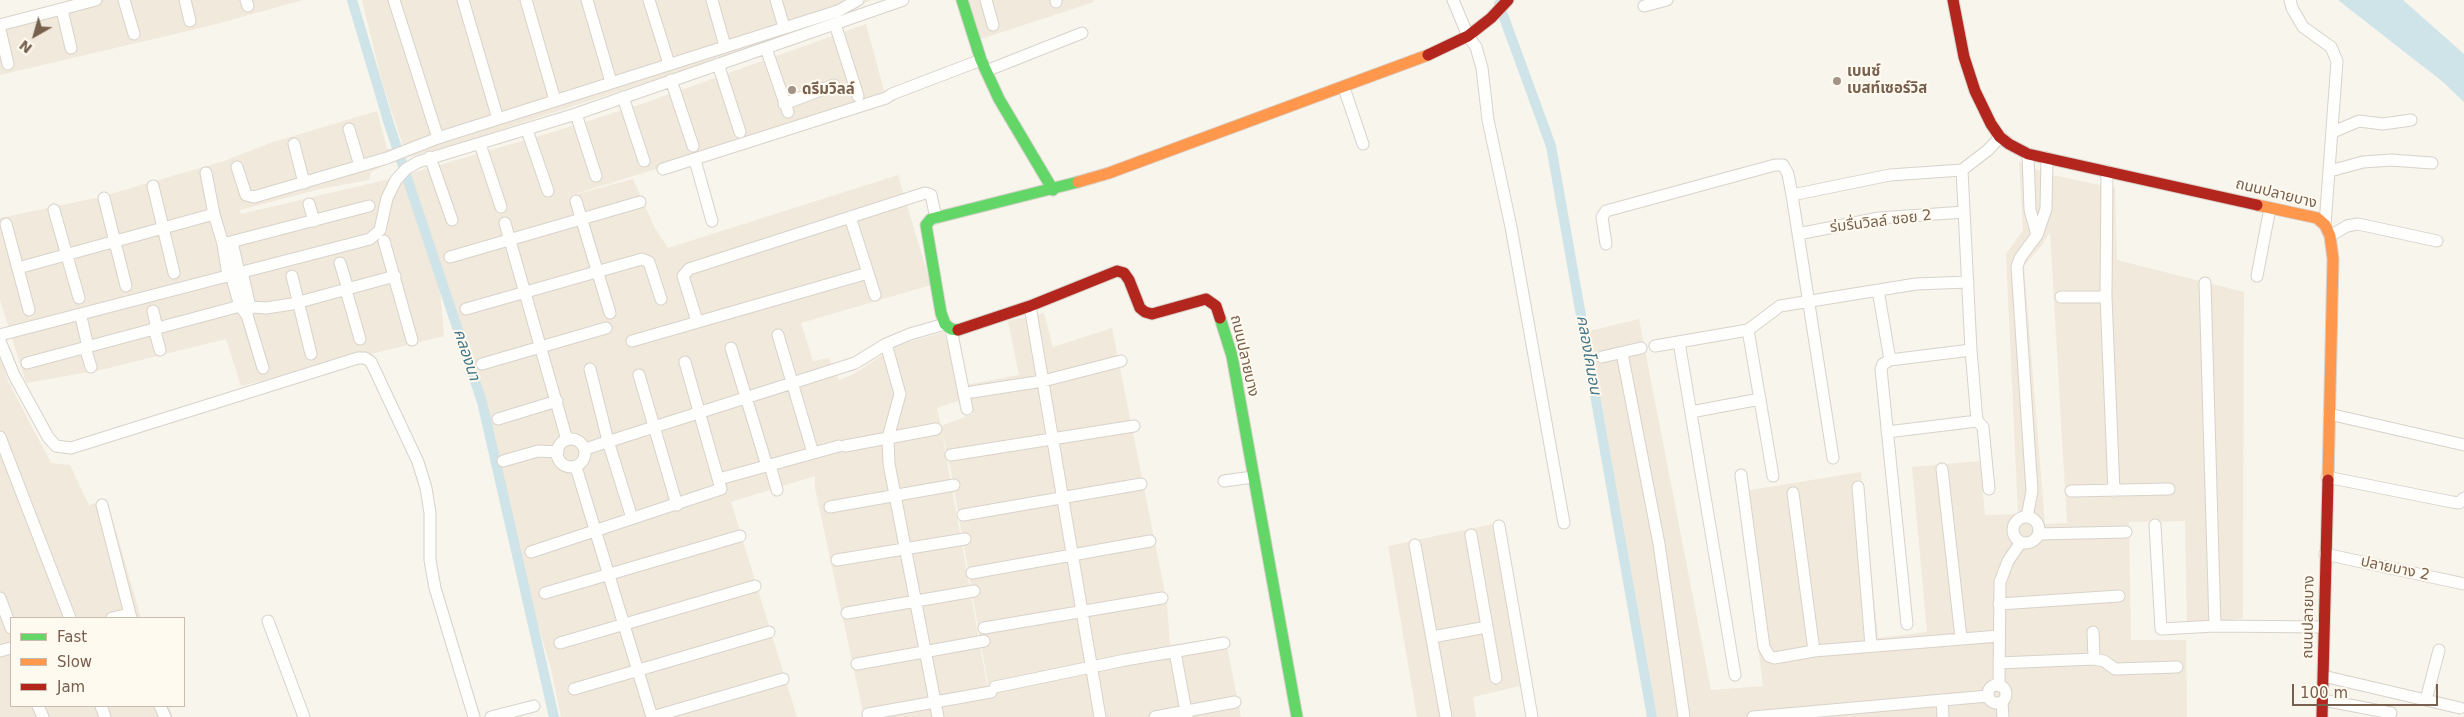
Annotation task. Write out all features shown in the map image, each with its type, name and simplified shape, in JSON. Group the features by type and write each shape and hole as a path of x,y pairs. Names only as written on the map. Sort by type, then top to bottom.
{"street":[{"path":"0,25 96,0"},
{"path":"124,0 134,34"},
{"path":"185,0 190,21"},
{"path":"394,0 438,138"},
{"path":"463,0 498,119"},
{"path":"526,0 555,100"},
{"path":"587,0 611,82"},
{"path":"649,0 669,64"},
{"path":"712,0 725,46"},
{"path":"776,0 784,27"},
{"path":"237,167 246,195 250,197 304,183 388,158 438,138 784,27 837,6 858,0"},
{"path":"0,335 370,239 380,230 387,198 396,180 406,169 430,158 576,114 623,96 904,0"},
{"path":"962,0 981,60 999,99 1053,190"},
{"path":"986,0 993,26"},
{"path":"1453,0 1468,36 1476,46 1482,68 1489,127 1511,227 1564,523"},
{"path":"1644,6 1667,0"},
{"name":"ถนนปลายบาง","path":"1953,0 1964,57 1975,91 1991,124 2000,137 2028,154 2318,218 2328,231 2333,259 2322,717"},
{"path":"2290,0 2292,8 2303,27 2331,47 2337,61 2328,231 2358,224 2437,241"},
{"path":"967,409 926,230 927,222 936,218 1053,190 1118,170 1344,88 1442,50 1468,36 1491,18 1507,2"},
{"path":"62,10 71,48"},
{"path":"835,24 858,96"},
{"path":"0,30 8,64"},
{"path":"986,71 1082,33"},
{"path":"766,48 786,108 834,86"},
{"path":"663,169 886,98 981,60"},
{"path":"718,64 740,132"},
{"path":"671,80 693,146"},
{"path":"1344,88 1363,144"},
{"path":"623,96 644,161"},
{"path":"576,114 596,176"},
{"path":"2333,132 2359,122 2383,124 2411,120"},
{"path":"350,129 360,166"},
{"path":"527,130 548,191"},
{"path":"1792,195 1890,175 1962,170 1988,150 2000,137"},
{"path":"294,144 304,183"},
{"path":"480,144 500,208"},
{"path":"2028,154 2030,210 2037,235"},
{"path":"430,158 452,220"},
{"path":"2027,517 2032,491 2017,267 2020,258 2037,235 2046,209 2047,158"},
{"path":"695,160 712,222"},
{"path":"2330,171 2363,162 2391,160 2432,163"},
{"path":"1606,244 1602,217 1606,211 1775,165 1783,165 1792,195 1833,458"},
{"path":"1962,170 1971,350 1977,421 1983,428 1989,489"},
{"path":"2107,171 2106,296 2114,491"},
{"path":"206,173 214,214 227,243 263,368"},
{"path":"153,186 174,273"},
{"path":"697,320 683,276 689,269 929,193 936,218"},
{"path":"104,198 126,286"},
{"path":"576,201 610,313"},
{"path":"450,257 640,202"},
{"path":"309,204 314,221"},
{"path":"227,243 369,206"},
{"path":"2257,276 2270,208"},
{"path":"54,210 65,256 79,298"},
{"name":"ร่มรื่นวิลล์ ซอย 2","path":"1798,234 1879,218 1964,212"},
{"path":"18,268 164,230 214,214"},
{"path":"850,217 876,295"},
{"path":"505,223 568,440"},
{"path":"6,224 29,310"},
{"path":"384,240 412,340"},
{"path":"466,309 597,270 647,259 660,300"},
{"path":"340,263 360,339"},
{"name":"ถนนปลายบาง","path":"948,327 960,330 1030,306 1117,271 1124,273 1129,280 1140,308 1145,312 1152,314 1206,300 1212,301 1220,316 1232,356 1297,717"},
{"path":"632,341 697,320 868,273"},
{"path":"292,276 311,354"},
{"path":"27,363 156,328 245,309 298,303 394,276"},
{"path":"1655,346 1748,330 1780,306 1916,284 1968,282"},
{"path":"2205,283 2215,626"},
{"path":"1878,290 1890,360"},
{"path":"2061,297 2106,296"},
{"path":"1030,306 1100,717"},
{"path":"153,311 160,350"},
{"path":"82,321 91,368"},
{"path":"585,450 608,441 794,384 855,362 886,344 910,334 948,327"},
{"path":"482,364 606,328"},
{"path":"1748,330 1773,476"},
{"path":"778,335 813,453"},
{"path":"0,341 10,368 48,437 56,446 71,448 358,358 365,358 371,362 418,462 426,488 430,514 430,560 435,588 474,717"},
{"path":"1680,342 1735,675"},
{"path":"886,344 900,394 888,438 889,464 938,717"},
{"path":"731,348 777,490"},
{"path":"1602,358 1642,348"},
{"path":"1907,624 1881,369 1883,364 1890,360 1971,350"},
{"path":"1622,353 1659,544 1684,717"},
{"path":"972,392 1043,381 1121,361"},
{"path":"530,552 719,491 721,487 719,479 685,362"},
{"path":"590,369 608,441 632,518"},
{"path":"640,375 653,428 677,504"},
{"path":"1691,412 1760,399"},
{"path":"498,418 558,401"},
{"path":"2329,414 2464,445"},
{"path":"1887,432 1977,421"},
{"path":"950,455 1134,426"},
{"path":"719,479 842,446 936,429"},
{"path":"0,437 70,617"},
{"path":"568,440 578,441 585,450 584,460 576,467 565,466 558,458 562,442 568,440"},
{"path":"503,461 538,451 558,452"},
{"path":"576,467 652,717 783,679"},
{"path":"1942,469 1960,638"},
{"path":"1741,474 1766,654 1774,658 1814,651 1999,636"},
{"path":"2327,476 2452,502 2459,503 2464,498"},
{"path":"1224,481 1253,477"},
{"path":"963,516 1141,484"},
{"path":"830,507 954,485"},
{"path":"1858,487 1871,646"},
{"path":"2071,491 2169,490"},
{"path":"1793,493 1814,651"},
{"path":"102,505 130,616"},
{"path":"2027,517 2036,521 2039,534 2034,541 2021,542 2014,536 2014,527 2019,520 2027,517"},
{"path":"2155,525 2161,629 2215,626 2324,626"},
{"path":"1499,526 1532,717"},
{"path":"2039,534 2126,532"},
{"path":"1471,535 1496,678"},
{"path":"545,592 740,536"},
{"path":"837,560 965,539"},
{"path":"972,573 1150,541"},
{"path":"2003,717 2002,702 2005,693 1999,686 1998,604 2000,582 2008,561 2021,542"},
{"path":"1415,545 1446,717"},
{"name":"ปลายบาง 2","path":"2325,554 2464,584"},
{"path":"560,643 755,586"},
{"path":"847,613 974,591"},
{"path":"1998,604 2119,596"},
{"path":"0,598 10,625"},
{"path":"984,628 1162,598"},
{"path":"268,621 304,717"},
{"path":"1432,637 1487,627"},
{"path":"574,689 769,632"},
{"path":"2094,632 2094,659"},
{"path":"857,664 984,641"},
{"path":"868,714 935,703 1125,660 1224,643"},
{"path":"2426,700 2439,650"},
{"path":"1175,652 1186,714"},
{"path":"2000,663 2094,659 2104,661 2115,669 2177,667"},
{"path":"2323,676 2460,708"},
{"path":"1988,696 1990,689 1999,686"},
{"path":"1753,717 1988,696 1995,703 2002,702"},
{"path":"1942,700 1943,717"},
{"path":"2323,700 2391,713"},
{"path":"1155,717 1186,714 1235,702"},
{"path":"491,717 534,706"}],"shaded area":[{"path":"85,0 303,0 209,26 0,75 0,19"},
{"path":"362,0 872,0 861,4 850,15 765,44 469,140 389,163 371,172 369,180 320,189 240,210 241,214 402,176 556,131 639,105 866,24 886,98 562,198 633,179 655,228 668,248 898,175 931,285 801,323 813,361 829,358 839,380 854,374 897,345 944,332 964,399 937,408 941,426 973,414 965,385 1019,375 1008,321 1044,313 1053,347 1112,328 1167,603 1170,645 1225,637 1241,717 864,717 815,488 815,476 731,502 797,717 561,717 551,669 529,594 501,473 439,277 444,336 241,386 226,339 101,370 26,383 0,300 0,218 100,197 224,161 270,143 377,111 387,149 403,146 382,82","holes":["941,427 951,472 989,690"]},
{"path":"968,0 1094,0 1094,2 981,39"},
{"path":"2338,0 2403,0 2464,54 2464,102 2443,82"},
{"path":"2019,162 2047,174 2115,188 2117,260 2244,292 2243,618 2187,628 2185,521 2129,522 2131,640 2186,640 2187,717 1657,717 1589,331 1639,319 1711,690 1763,686 1738,492 1861,472 1878,638 1927,632 1912,467 1980,461 1985,515 2018,514 2006,254 2023,230","holes":["2050,232 2067,523 2045,524 2024,266 2042,245"]},
{"path":"0,354 8,381 51,463 70,465 89,505 107,499 141,617 10,617 10,707 169,707 173,717 0,717"},
{"path":"1493,524 1520,686 1473,697 1476,717 1417,717 1388,546"}],"waterway":[{"name":"คลองนา","path":"352,0 389,124 482,402 554,717"},
{"name":"คลองโคนอน","path":"1499,4 1551,146 1652,717"}],"traffic: fast":[{"path":"962,0 981,60 999,99 1053,190"},
{"path":"958,330 951,329 945,324 941,313 926,225 931,219 1078,182"},
{"path":"1220,318 1232,356 1297,717"}],"traffic: slow":[{"path":"1078,182 1109,173 1428,55"},
{"path":"2257,205 2317,218 2325,225 2330,236 2333,259 2328,480"}],"traffic: jam":[{"path":"1428,55 1468,36 1491,18 1508,0"},
{"path":"1953,0 1964,57 1975,91 1991,124 2000,137 2009,144 2028,154 2257,205"},
{"path":"958,330 1030,306 1117,271 1124,273 1129,280 1140,308 1145,312 1152,314 1206,299 1216,306 1220,318"},
{"path":"2322,717 2328,480"}],"place":[{"name":"เบนซ์ เบสท์เซอร์วิส","path":"1837,81"},
{"name":"ดรีมวิลล์","path":"792,90"}]}
